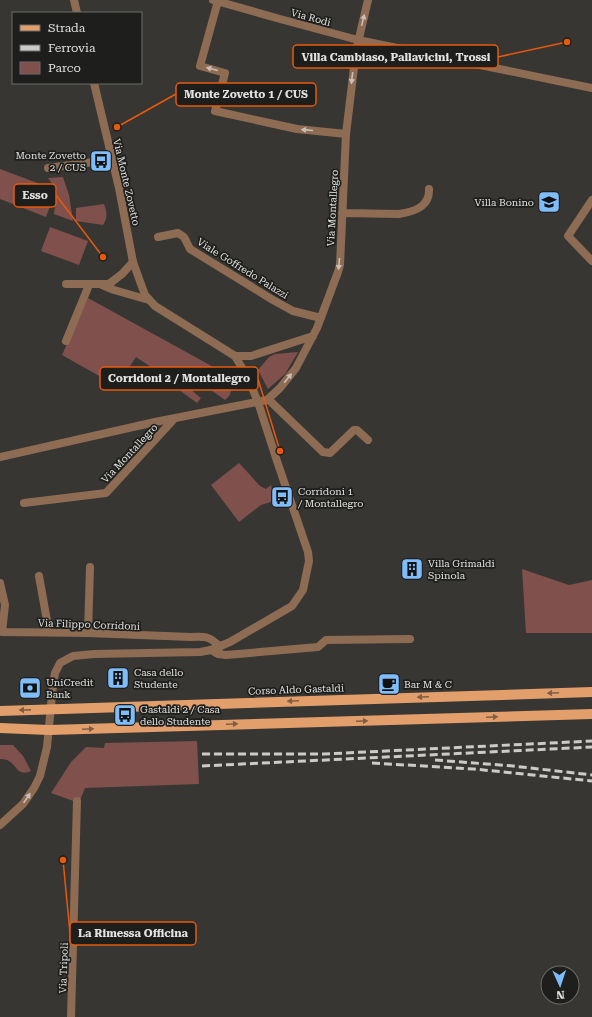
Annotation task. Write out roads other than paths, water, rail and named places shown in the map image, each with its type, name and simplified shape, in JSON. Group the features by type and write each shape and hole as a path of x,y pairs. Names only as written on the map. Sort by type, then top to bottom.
{"main road":[{"name":"Corso Aldo Gastaldi","path":"0,711 592,692"},
{"path":"0,728 49,730 592,714"}],"street":[{"path":"74,0 77,12"},
{"name":"Via Montallegro","path":"0,457 268,400 280,388 296,368 313,336 340,265 346,134 358,40 368,0"},
{"path":"215,1 200,66 225,73 215,110 297,130 346,134"},
{"name":"Via Rodi","path":"215,1 358,40 592,88"},
{"name":"Via Monte Zovetto","path":"94,84 119,188 134,262 145,295 155,306 235,356 248,378 258,402 276,461 308,552 310,561 307,578 303,590 292,606 220,647"},
{"name":"Via Monte Zovetto","path":"48,168 101,161"},
{"path":"342,213 399,214 417,210 424,204 429,189"},
{"path":"592,200 568,236 592,261"},
{"name":"Viale Goffredo Palazzi","path":"158,237 178,233 184,237 190,248 273,300 293,310 321,318"},
{"name":"Via Monte Zovetto","path":"66,284 109,284 134,262"},
{"name":"Via Monte Zovetto","path":"101,284 114,290 149,300"},
{"path":"66,342 89,285"},
{"path":"235,356 251,356 313,336"},
{"path":"268,400 323,452 330,453 354,430 357,430 368,440"},
{"name":"Via Montallegro","path":"24,503 106,493 174,419"},
{"path":"88,633 90,567"},
{"path":"39,576 48,632"},
{"name":"Via Filippo Corridoni","path":"0,583 5,605 2,632 88,633 190,637 205,636 214,641 220,647"},
{"path":"211,650 218,654 226,655 318,647 326,640 410,639"},
{"path":"0,826 23,804 40,776 47,747 51,697 55,673 60,664 73,656 94,654 200,652 220,647"},
{"name":"Via Tripoli","path":"71,1017 77,801"}],"railway":[{"path":"202,754 324,754 592,741"},
{"path":"202,766 592,747"},
{"path":"435,760 513,766 592,775"},
{"path":"372,763 474,769 592,781"}],"place":[{"name":"Villa Cambiaso, Pallavicini, Trossi","path":"567,42"},
{"name":"Monte Zovetto 1 / CUS","path":"117,127"},
{"name":"Monte Zovetto 2 / CUS","path":"101,161"},
{"name":"Villa Bonino","path":"549,202"},
{"name":"Esso","path":"103,257"},
{"name":"Corridoni 2 / Montallegro","path":"280,451"},
{"name":"Corridoni 1 / Montallegro","path":"282,497"},
{"name":"Villa Grimaldi Spinola","path":"412,569"},
{"name":"Casa dello Studente","path":"118,678"},
{"name":"Bar M & C","path":"389,684"},
{"name":"UniCredit Bank","path":"30,688"},
{"name":"Gastaldi 2 / Casa dello Studente","path":"125,715"},
{"name":"La Rimessa Officina","path":"63,860"}]}
